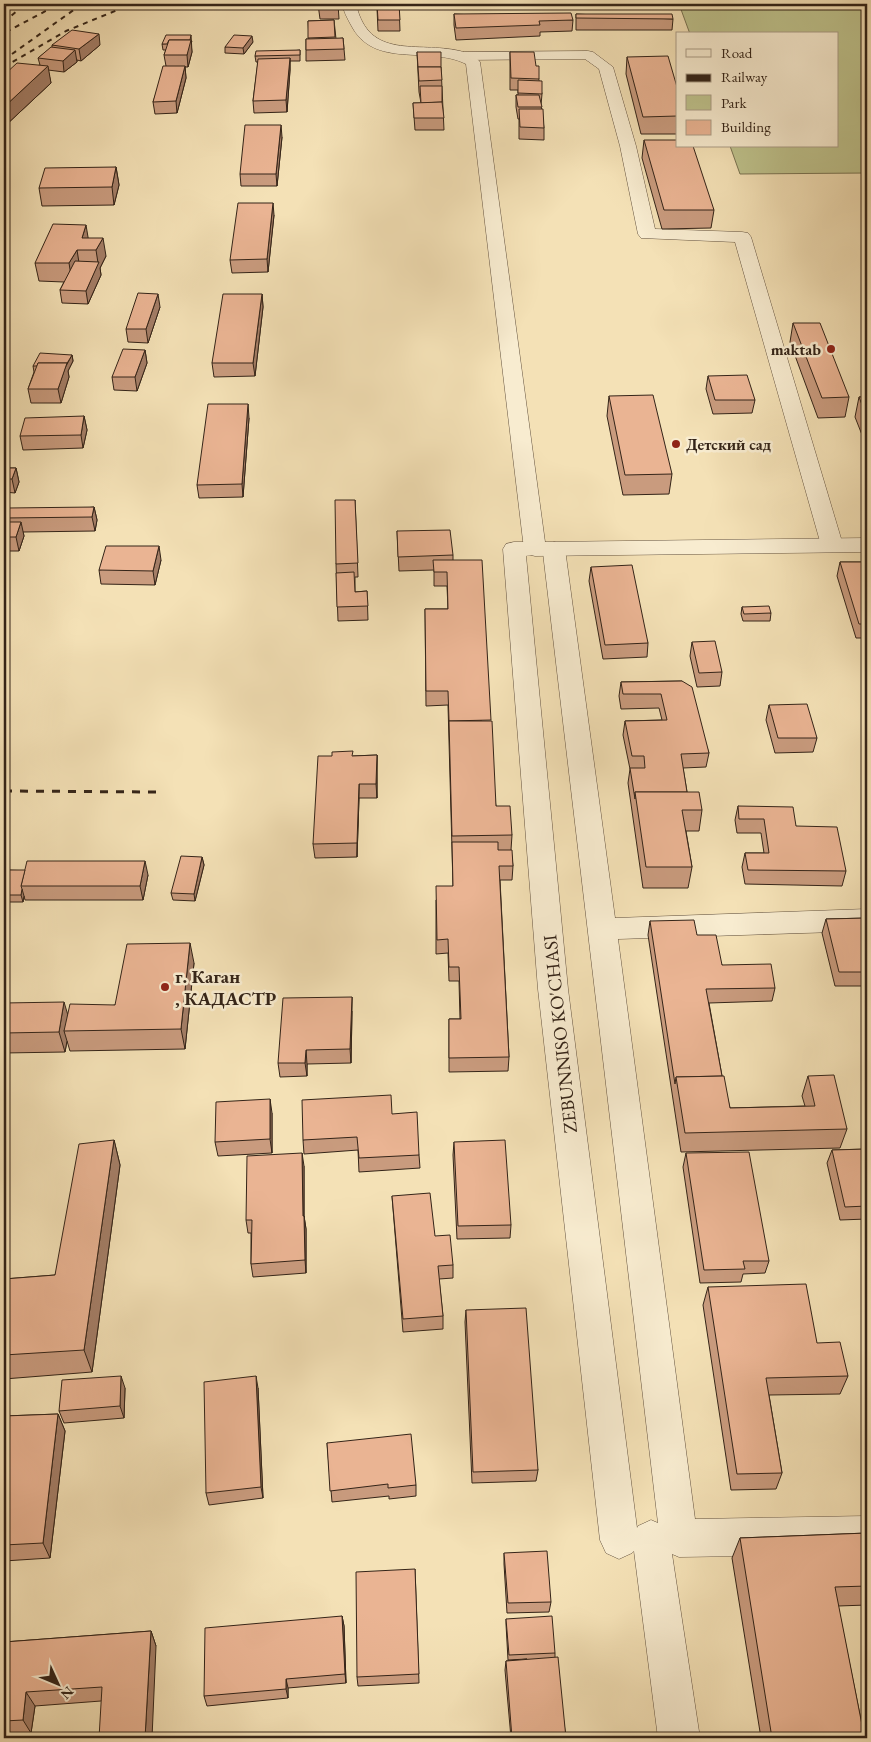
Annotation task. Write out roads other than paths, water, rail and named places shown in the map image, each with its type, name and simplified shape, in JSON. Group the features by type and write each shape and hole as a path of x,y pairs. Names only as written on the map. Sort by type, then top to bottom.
{"street":[{"path":"349,4 350,10 364,37 379,45 402,50 451,53 464,56 588,55 606,67 628,146 647,234 742,237 832,545"},
{"path":"464,56 473,62 544,549 867,545"},
{"name":"ZEBUNNISO KO'CHASI","path":"650,1539 601,929 544,549 514,549 553,989 650,1539 680,1738"},
{"path":"601,929 867,920"},
{"path":"650,1539 867,1535"}],"railway":[{"path":"4,22 25,4"},
{"path":"6,32 59,4"},
{"path":"12,54 82,4"},
{"path":"4,67 66,31 132,4"},
{"path":"4,791 157,792"}],"place":[{"name":"maktab","path":"831,349"},
{"name":"Детский сад","path":"676,444"},
{"name":"г. Каган , КАДАСТР","path":"165,987"}]}
